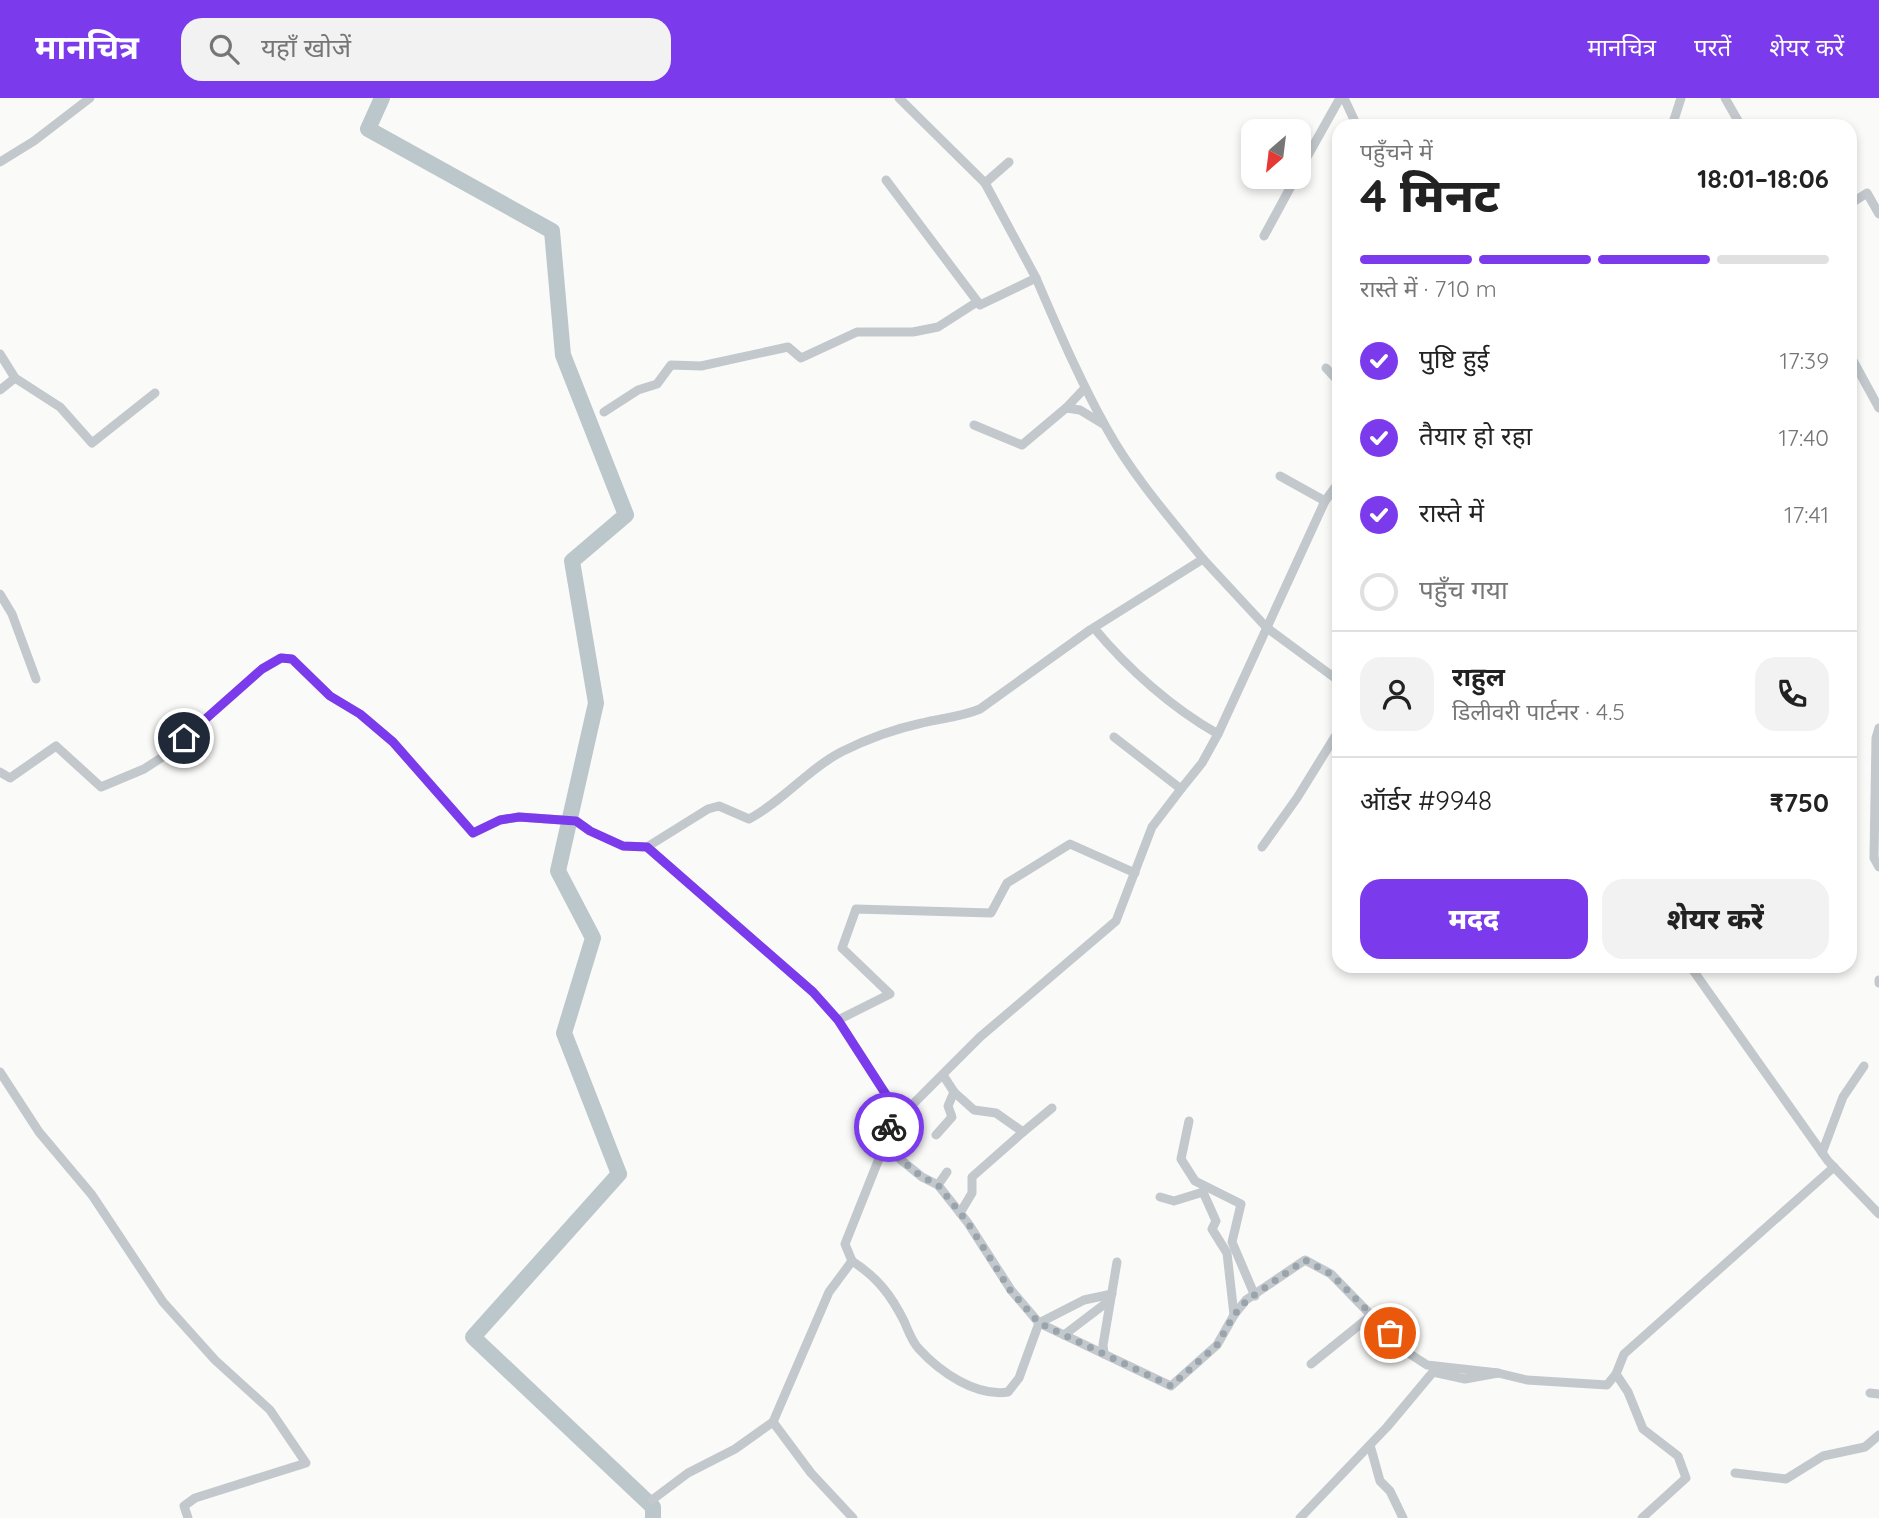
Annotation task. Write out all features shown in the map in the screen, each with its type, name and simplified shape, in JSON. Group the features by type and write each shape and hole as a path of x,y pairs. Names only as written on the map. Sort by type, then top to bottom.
{"street":[{"path":"0,162 34,141 90,98"},
{"path":"900,98 985,183 1036,278 1084,388 1144,486 1203,559 1267,628 1332,676"},
{"path":"1342,98 1353,119"},
{"path":"1311,151 1342,98"},
{"path":"1674,119 1682,98"},
{"path":"1725,98 1737,119"},
{"path":"985,183 1009,162"},
{"path":"886,180 980,305 1036,278"},
{"path":"1264,236 1289,189"},
{"path":"1857,199 1867,193 1879,214"},
{"path":"604,411 638,390 657,384 671,365 701,366 788,347 801,358 857,332 913,332 938,327 977,302"},
{"path":"0,354 15,378 60,407 92,443 155,393"},
{"path":"1326,368 1332,374"},
{"path":"1857,368 1879,408"},
{"path":"0,390 15,378"},
{"path":"974,425 1022,445 1066,408 1084,388"},
{"path":"1066,408 1080,410 1105,426"},
{"path":"1280,476 1325,501"},
{"path":"884,1146 901,1116 980,1037 1116,921 1152,827 1202,763 1218,734 1325,501 1332,492"},
{"path":"0,772 10,778 56,746 101,786 113,783 164,756 262,669 281,658 292,659 330,696 360,714 393,742 473,833 500,820 519,817 576,821 590,831 623,846 647,847 708,808 719,806 749,819 840,753 884,734 980,709 1094,628 1203,559"},
{"path":"0,594 12,614 36,679"},
{"path":"1094,628 1118,656 1191,719 1218,734"},
{"path":"1879,728 1876,738 1874,858 1879,867"},
{"path":"1114,737 1181,789"},
{"path":"1262,847 1297,798 1332,741"},
{"path":"838,1020 890,994 842,948 856,909 991,913 1007,883 1070,844 1135,873"},
{"path":"647,847 813,992 838,1020 894,1107 884,1146 845,1244 852,1261 873,1274 893,1299 918,1348 954,1379 993,1395 1008,1392 1019,1378 1039,1323 1084,1300 1111,1297"},
{"path":"1695,973 1822,1153 1879,1214"},
{"path":"1822,1153 1843,1097 1864,1066"},
{"path":"0,1072 39,1132 92,1195 163,1302 215,1360 270,1410 306,1463 195,1498 184,1506 188,1518"},
{"path":"943,1075 954,1093 974,1110 996,1113 1023,1132"},
{"path":"936,1135 952,1117 948,1106 954,1093"},
{"path":"960,1213 972,1193 972,1177 986,1168 1052,1108"},
{"path":"1189,1121 1181,1159 1195,1181 1241,1204 1232,1242 1255,1296"},
{"path":"884,1146 922,1177 938,1185 960,1213 1010,1290 1039,1323 1171,1386 1217,1345 1234,1315 1255,1296 1305,1260 1331,1274 1373,1314 1407,1352 1427,1365 1498,1373 1527,1380 1607,1385 1616,1374 1624,1354 1834,1167"},
{"path":"938,1185 947,1172"},
{"path":"1160,1196 1174,1201 1203,1192 1216,1221 1212,1229 1227,1253 1234,1315"},
{"path":"652,1500 688,1473 736,1449 773,1422 829,1292 852,1261"},
{"path":"1104,1354 1117,1262"},
{"path":"1064,1335 1111,1297"},
{"path":"1311,1364 1373,1314"},
{"path":"1300,1518 1370,1446 1433,1373 1465,1379 1498,1373"},
{"path":"1616,1374 1643,1429 1678,1456 1686,1478 1642,1518"},
{"path":"773,1422 811,1473 853,1518"},
{"path":"1735,1473 1786,1479 1823,1456 1865,1447 1879,1434"},
{"path":"1370,1446 1380,1481 1390,1491 1403,1518"}],"waterway":[{"path":"382,98 368,129 552,231 563,355 626,515 572,561 596,703 558,871 593,938 564,1033 619,1174 473,1337 653,1507 653,1518"}],"way so far":[{"path":"889,1127 884,1146 922,1177 938,1185 968,1223 1010,1290 1039,1323 1171,1386 1217,1345 1234,1315 1247,1300 1305,1260 1331,1274 1390,1333"}],"route":[{"path":"184,738 262,669 281,658 292,659 330,696 360,714 393,742 473,833 500,820 519,817 576,821 590,831 623,846 647,847 813,992 838,1020 894,1107 889,1127"}]}
